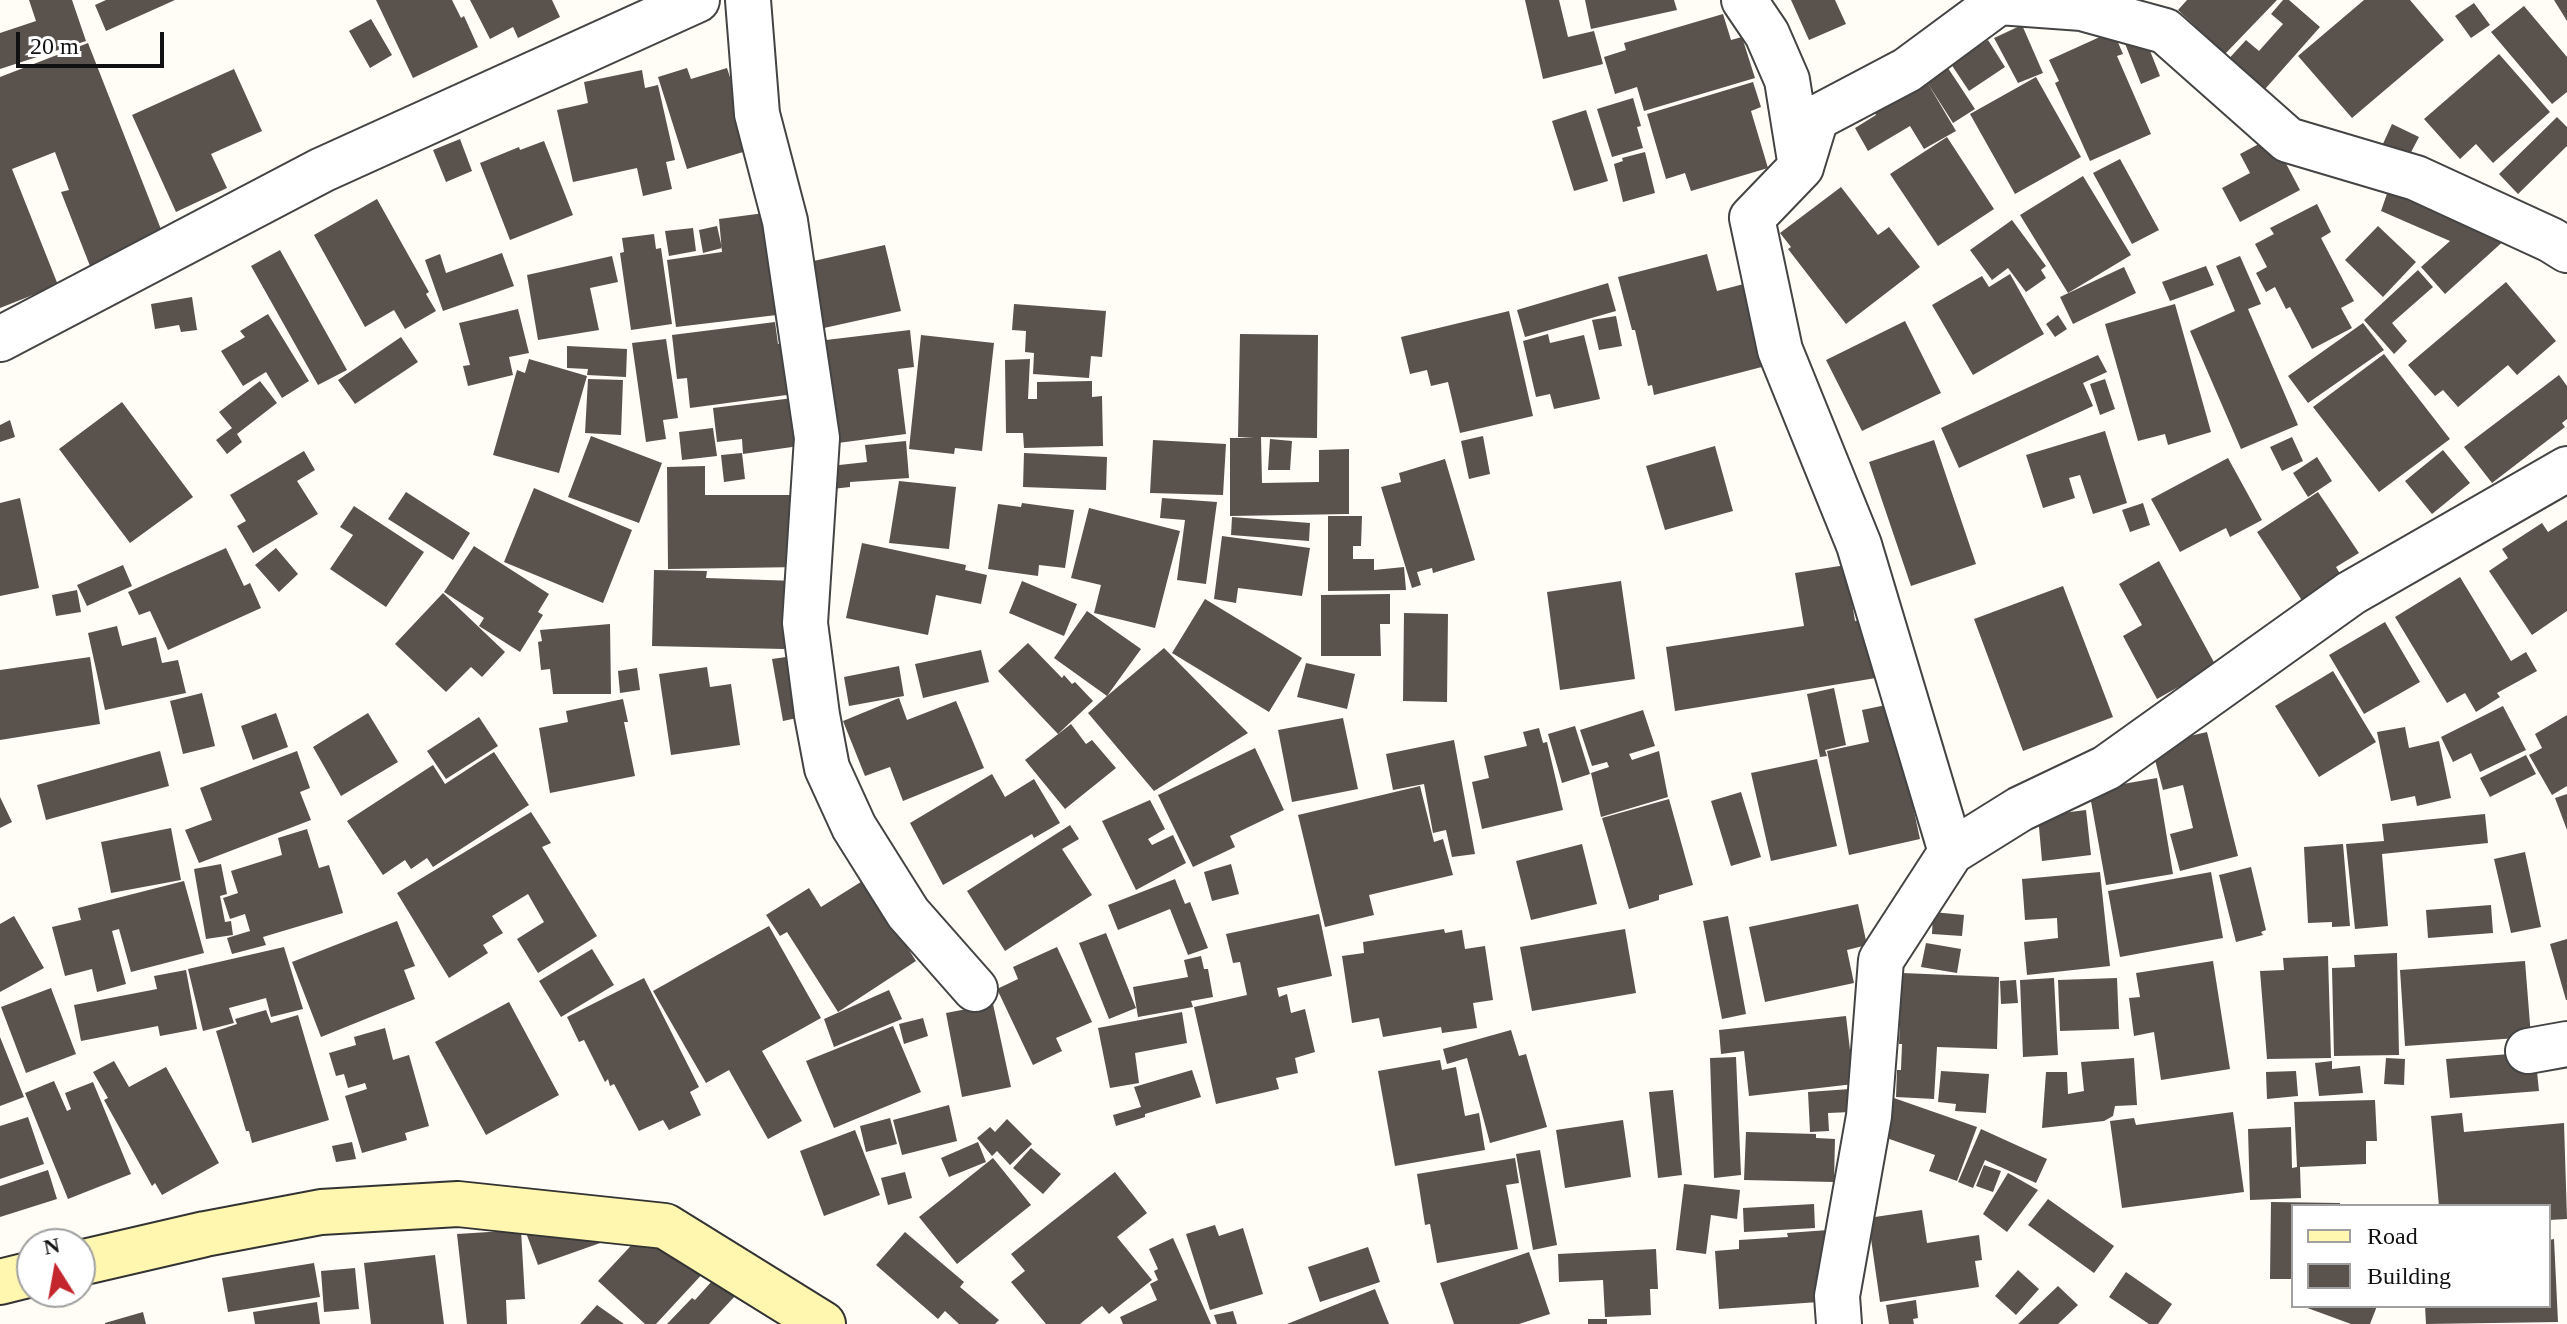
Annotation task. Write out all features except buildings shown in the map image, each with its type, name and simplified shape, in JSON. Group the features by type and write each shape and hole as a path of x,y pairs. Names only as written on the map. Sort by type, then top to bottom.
{"main road":[{"path":"96,1259 321,1212 458,1204 665,1226 823,1324"}],"street":[{"path":"0,339 322,170 697,0"},
{"path":"748,0 757,114 785,221 817,438 805,623 827,768 854,827 908,913 975,989"},
{"path":"1744,0 1767,34 1787,80 1801,167"},
{"path":"1951,852 1859,545 1780,350 1752,218 1801,167 1816,118 1907,70 1998,1 2082,8 2165,31 2288,140 2416,178 2567,250"},
{"path":"1839,1324 1837,1296 1869,1116 1881,960 1951,852 2020,809 2106,768 2351,593 2567,469"}]}
